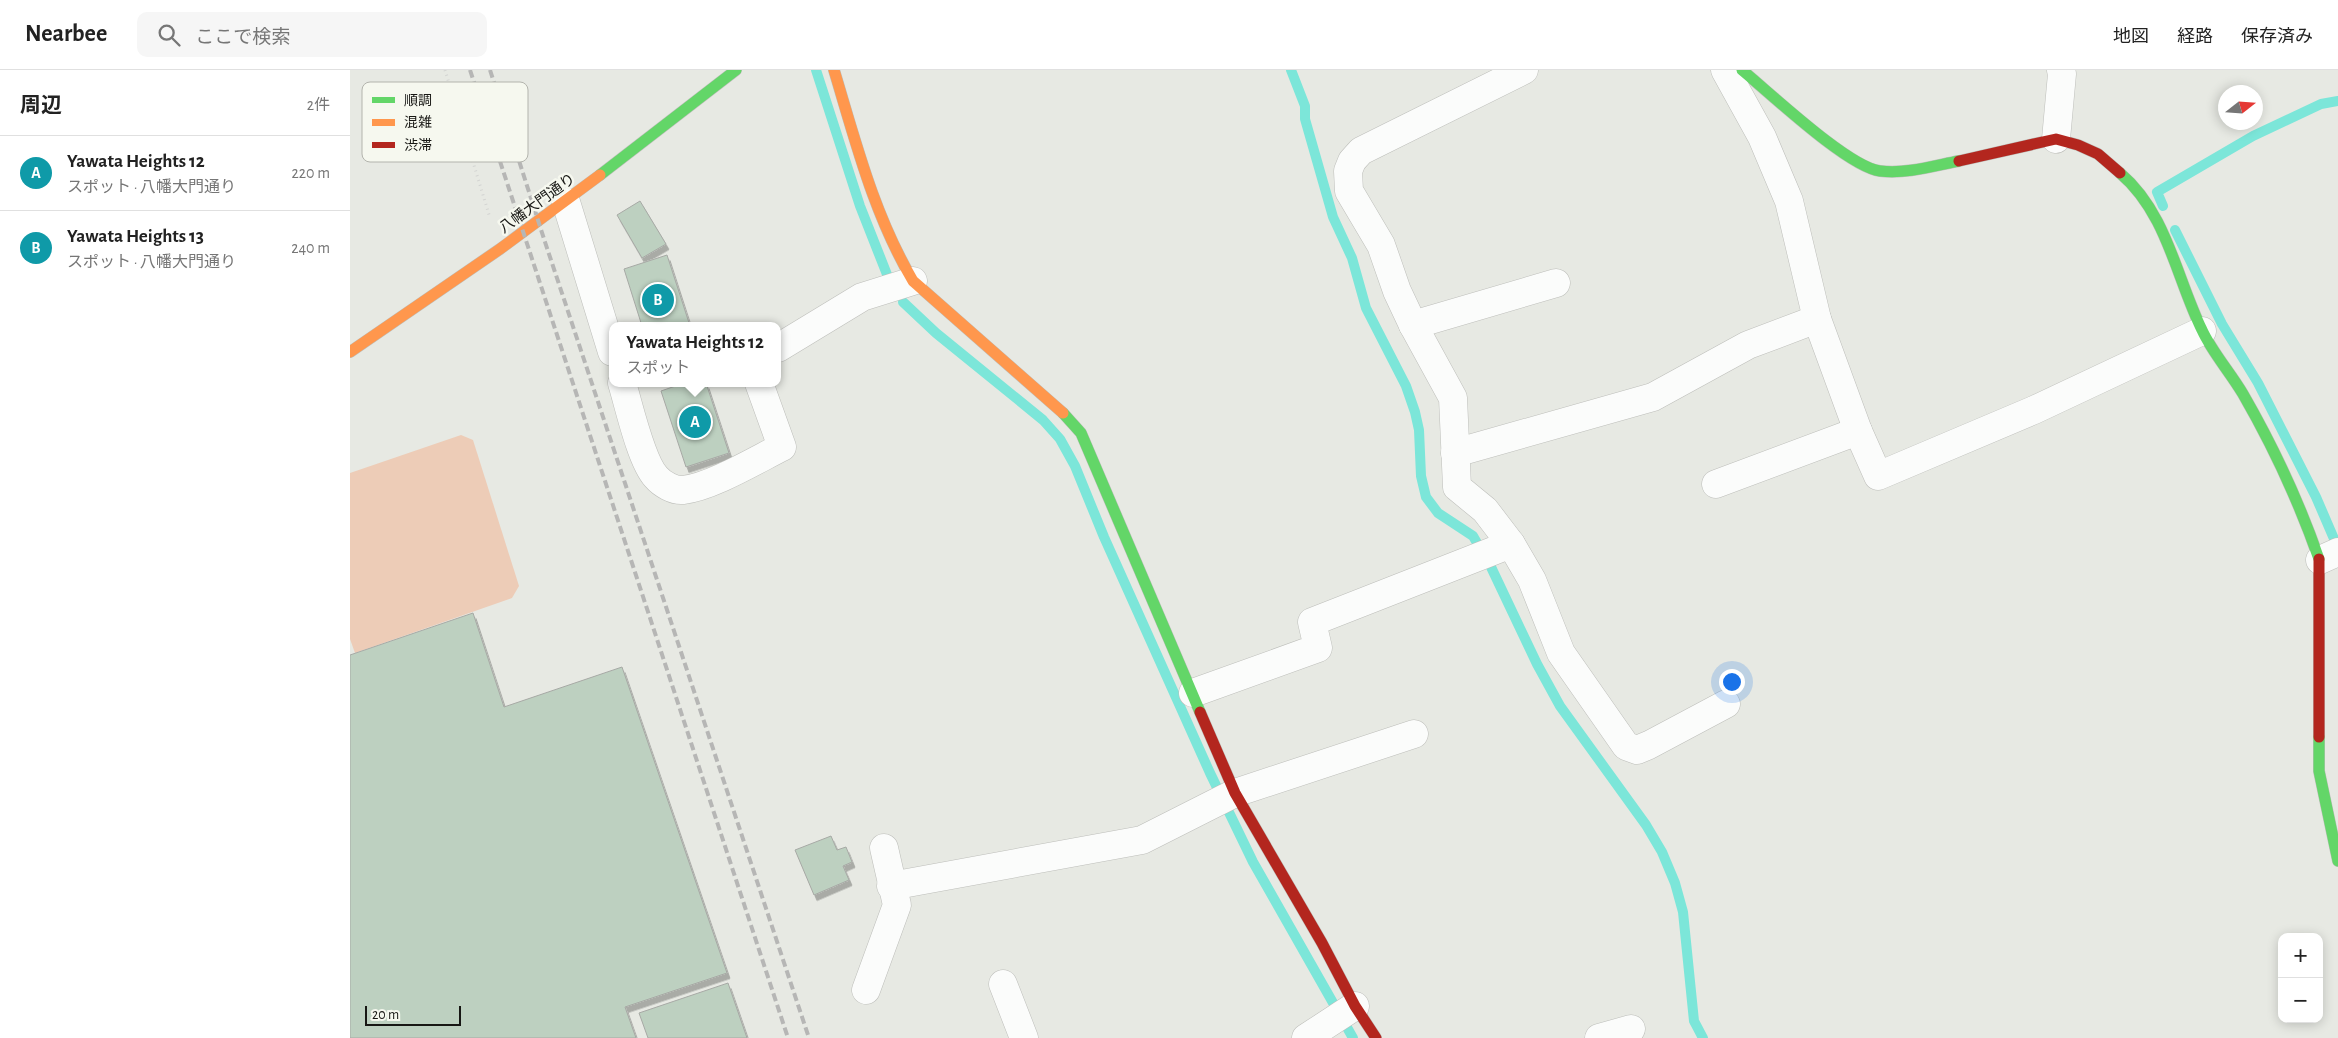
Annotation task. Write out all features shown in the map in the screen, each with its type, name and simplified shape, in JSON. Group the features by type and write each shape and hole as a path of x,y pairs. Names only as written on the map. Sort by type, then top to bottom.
{"street":[{"name":"八幡大門通り","path":"350,352 500,249 522,230 566,202 736,70"},
{"path":"834,70 878,213 903,266 913,281 1064,414 1081,433 1235,793 1322,943 1355,1006 1376,1038"},
{"path":"1524,70 1361,151 1352,161 1348,171 1349,191 1381,244 1397,291 1413,325 1453,398 1457,487 1485,510 1511,544 1532,580 1561,653 1626,746 1636,750 1648,745 1726,704"},
{"path":"1725,70 1762,137 1789,201 1817,319 1858,431 1878,476 2034,410 2202,331"},
{"path":"1742,70 1836,148 1855,162 1878,171 1908,172 2056,139 2078,145 2098,154 2135,186 2155,214 2202,331 2247,402 2300,506 2329,556 2319,771 2338,861"},
{"path":"2056,139 2061,70"},
{"path":"566,202 609,342"},
{"path":"781,346 862,297 913,281"},
{"path":"1413,325 1556,283"},
{"path":"1455,453 1654,397 1748,345 1817,319"},
{"path":"623,387 646,460 656,477 668,486 682,490 719,479 782,447 760,387"},
{"path":"1716,484 1858,431"},
{"path":"1193,693 1318,648 1312,622 1511,544"},
{"path":"891,886 1142,840 1235,793 1414,734"},
{"path":"866,990 897,906 884,848"},
{"path":"1003,984 1024,1038"},
{"path":"1306,1038 1355,1006"},
{"path":"1599,1038 1631,1029"}],"path":[{"path":"445,70 449,82"},
{"path":"473,162 500,249"}],"shaded area":[{"path":"461,435 473,440 519,586 512,598 355,653 350,639 350,473"}],"building":[{"path":"640,201 666,244 642,258 617,215"},
{"path":"667,255 689,322 641,322 624,269"},
{"path":"672,387 707,387 729,453 686,467 661,391"},
{"path":"473,613 504,707 622,667 727,973 625,1007 636,1038 350,1038 350,655"},
{"path":"831,836 837,850 846,847 852,862 843,866 849,880 814,895 795,850"},
{"path":"728,983 747,1038 648,1038 639,1013"}],"waterway":[{"path":"816,70 860,206 888,277"},
{"path":"1291,70 1305,106 1305,119 1333,217 1352,258 1366,308 1406,386 1415,412 1419,430 1421,476 1426,497 1438,513 1473,536 1491,567 1537,664 1560,706 1646,825 1662,852 1675,883 1683,912 1694,1021 1703,1038"},
{"path":"2163,206 2157,192 2253,136 2321,104 2338,101"},
{"path":"2175,230 2222,324 2258,383 2316,497 2338,548"},
{"path":"903,302 936,333 1043,420 1060,439 1075,466 1104,537 1210,773 1253,862 1353,1038"}],"railway":[{"path":"470,70 474,82"},
{"path":"490,70 494,82"},
{"path":"500,162 788,1038"},
{"path":"519,162 809,1038"}],"traffic: fast":[{"path":"600,175 736,70"},
{"path":"1742,70 1810,128 1849,157 1866,166 1890,172 1920,169 1959,161"},
{"path":"2120,173 2136,189 2160,226 2202,330 2243,394 2265,434 2294,495 2319,559"},
{"path":"1063,413 1081,433 1200,712"},
{"path":"2319,737 2319,771 2338,861"}],"traffic: slow":[{"path":"834,70 867,178 887,230 913,281 1063,413"},
{"path":"350,352 500,249 600,175"}],"traffic: jam":[{"path":"1959,161 2056,139 2078,145 2098,154 2120,173"},
{"path":"2319,559 2319,737"},
{"path":"1200,712 1235,793 1322,943 1355,1006 1376,1038"}],"place":[{"name":"Yawata Heights 13","path":"658,300"},
{"name":"Yawata Heights 12","path":"695,422"}]}
